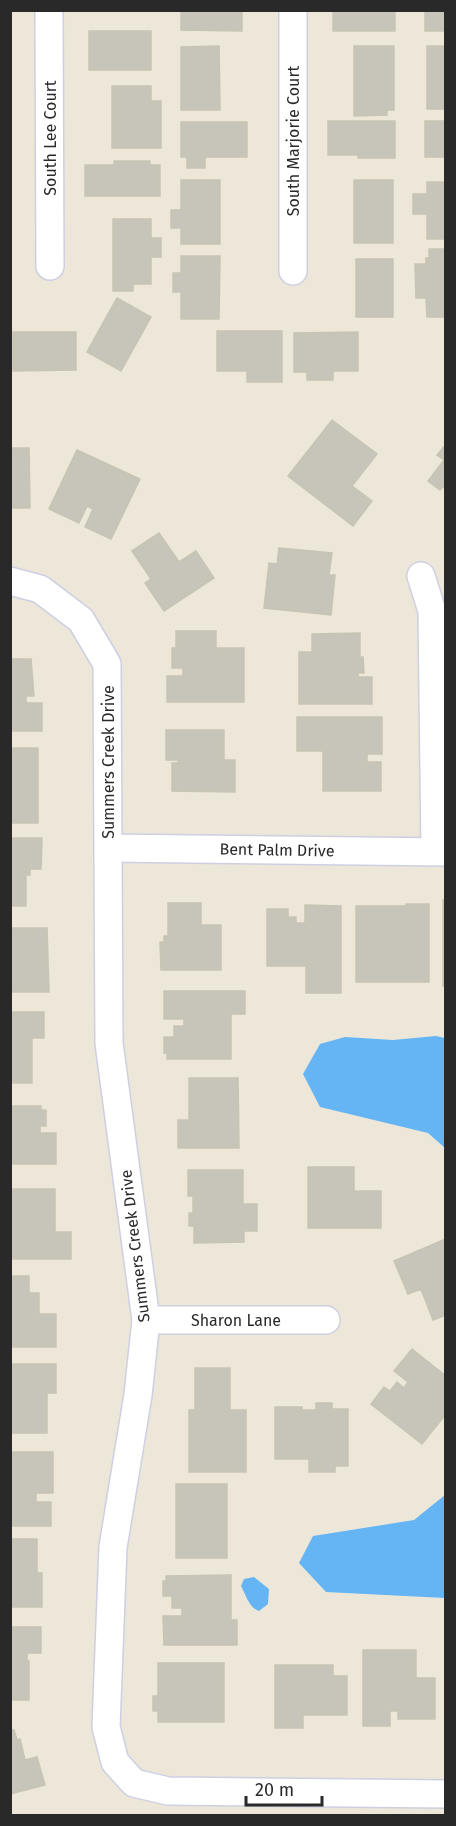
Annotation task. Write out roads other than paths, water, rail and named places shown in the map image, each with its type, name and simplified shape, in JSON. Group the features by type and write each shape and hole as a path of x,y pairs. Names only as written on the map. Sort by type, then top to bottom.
{"street":[{"name":"South Lee Court","path":"49,10 50,266"},
{"name":"South Marjorie Court","path":"293,10 293,271"},
{"path":"421,576 432,610 440,851"},
{"name":"Summers Creek Drive","path":"10,581 40,589 81,620 107,664 109,1043 146,1320 138,1395 113,1547 106,1727 115,1762 134,1783 168,1791 446,1794"},
{"name":"Bent Palm Drive","path":"108,848 440,851"},
{"name":"Sharon Lane","path":"146,1320 326,1320"}],"water":[{"path":"436,1036 445,1038 445,1148 428,1133 320,1107 303,1074 320,1044 345,1037 393,1040"},
{"path":"445,1495 445,1598 326,1592 299,1563 313,1536 414,1520"},
{"path":"254,1577 269,1589 268,1604 259,1611 250,1604 241,1586 244,1579"}]}
